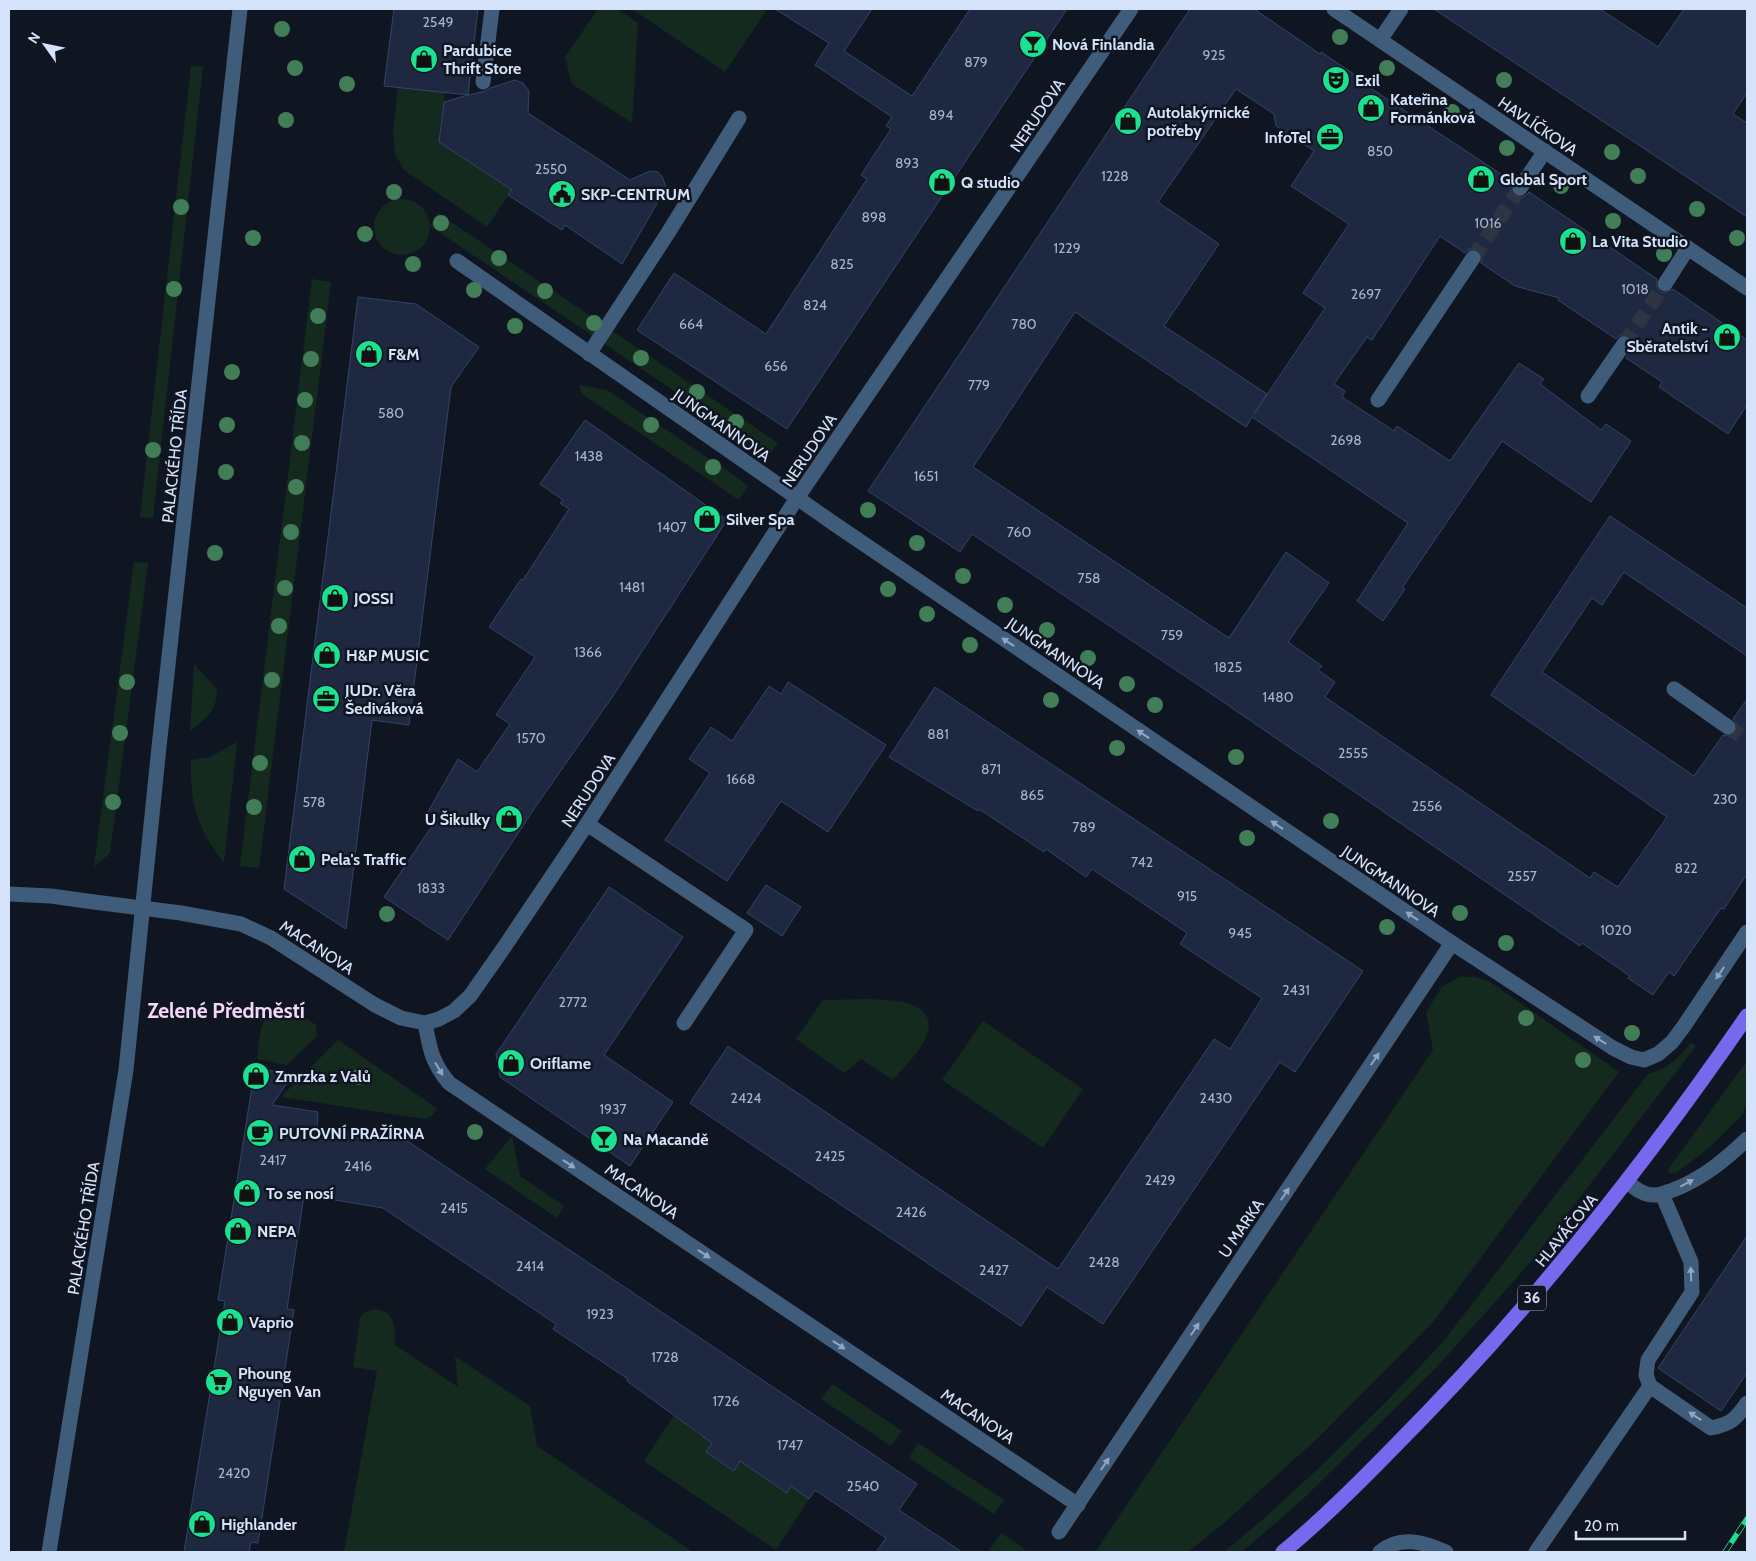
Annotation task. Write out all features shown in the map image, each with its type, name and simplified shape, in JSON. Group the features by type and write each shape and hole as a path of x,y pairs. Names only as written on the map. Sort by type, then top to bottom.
{"main road":[{"name":"HLAVÁČOVA","path":"1283,1552 1358,1484 1463,1375 1527,1304 1627,1182 1747,1016"}],"street":[{"name":"PALACKÉHO TŘÍDA","path":"49,1552 126,1070 240,9"},
{"path":"483,82 492,9"},
{"name":"NERUDOVA","path":"424,1023 439,1019 454,1011 470,996 587,824 797,498 1131,9"},
{"name":"HAVLÍČKOVA","path":"1334,9 1747,288"},
{"path":"1380,40 1401,9"},
{"path":"589,354 668,233 739,118"},
{"path":"1520,188 1545,151"},
{"path":"1664,284 1688,248"},
{"path":"1378,400 1473,258"},
{"name":"JUNGMANNOVA","path":"457,261 797,498 1452,944 1613,1048 1631,1057 1644,1060 1658,1054 1672,1042 1747,932"},
{"path":"1588,396 1624,344"},
{"path":"1674,689 1728,727"},
{"path":"587,824 746,930 684,1023"},
{"path":"9,894 66,898 142,908"},
{"name":"MACANOVA","path":"142,908 223,920 259,931 384,1011 401,1018 424,1023 430,1052 437,1069 449,1083 1078,1504"},
{"name":"U MARKA","path":"1059,1532 1452,944"},
{"path":"1627,1182 1645,1193 1654,1196 1662,1194 1684,1186 1716,1167 1747,1140"},
{"path":"1662,1194 1691,1262 1692,1292 1648,1360 1646,1375 1650,1386 1711,1428 1726,1425 1738,1416 1747,1402"},
{"path":"1536,1552 1650,1386"},
{"path":"1380,1552 1399,1542 1416,1541 1446,1552"}],"green space":[{"path":"598,9 617,9 638,23 632,123 572,84 565,57"},
{"path":"632,9 763,9 766,11 725,72"},
{"path":"191,66 203,67 153,518 140,517"},
{"path":"398,87 445,92 439,142 512,190 487,227 404,170 395,154 393,134"},
{"path":"402,199 413,201 422,207 428,216 430,227 428,238 422,247 413,253 402,255 391,253 382,247 376,238 374,227 376,216 382,207 391,201"},
{"path":"438,213 778,443 769,455 430,226"},
{"path":"312,279 331,282 259,868 240,866"},
{"path":"579,385 607,390 735,476 748,486 739,500 582,394"},
{"path":"134,562 148,563 110,853 94,867"},
{"path":"194,664 217,689 215,704 210,714 190,731"},
{"path":"237,742 224,862 206,836 197,815 192,794 191,760 210,757"},
{"path":"1459,977 1475,977 1489,981 1619,1072 1433,1322 1318,1438 1225,1522 1188,1552 1095,1552 1433,1050 1426,1012 1442,987"},
{"path":"871,999 908,1003 924,1013 929,1022 924,1042 917,1053 893,1080 861,1059 844,1073 796,1039 823,1000"},
{"path":"283,1007 295,1011 316,1025 317,1036 287,1065 257,1059 260,1035 265,1020 269,1014"},
{"path":"983,1021 1083,1089 1043,1148 942,1080"},
{"path":"338,1040 437,1110 430,1117 424,1119 281,1097"},
{"path":"1691,1043 1696,1046 1528,1265 1436,1368 1303,1499 1242,1552 1224,1552 1320,1467 1443,1342 1648,1074 1667,1066"},
{"path":"1747,1061 1747,1102 1743,1114 1710,1147 1676,1173 1669,1173 1669,1168"},
{"path":"512,1136 520,1176 564,1206 557,1218 485,1169"},
{"path":"375,1309 387,1313 391,1317 394,1326 395,1345 458,1387 455,1356 530,1406 537,1446 693,1552 344,1552 377,1371 353,1367 360,1318 364,1313"},
{"path":"832,1384 902,1431 891,1446 821,1399"},
{"path":"678,1409 695,1420 691,1428 701,1436 706,1429 717,1435 707,1453 733,1471 744,1454 766,1478 786,1493 791,1486 809,1499 776,1550 644,1461"},
{"path":"918,1443 1004,1500 994,1514 909,1458"},
{"path":"1001,1533 1025,1549 1023,1552 988,1552"}],"building":[{"path":"394,9 478,9 468,95 384,86"},
{"path":"775,9 872,9 844,51 912,96 970,9 1067,9 787,429 637,330 674,273 766,334 867,179 861,175 891,129 886,126 892,117 815,65 829,43"},
{"path":"1190,9 1254,9 1513,182 1511,188 1515,196 1524,197 1529,192 1657,279 1656,284 1660,292 1665,293 1673,289 1747,340 1747,405 1728,434 1659,387 1662,382 1626,358 1633,345 1629,336 1620,335 1616,339 1558,300 1559,298 1515,286 1481,263 1482,254 1478,250 1469,249 1465,253 1440,236 1372,340 1367,337 1334,384 1345,391 1342,397 1394,431 1397,426 1450,461 1519,363 1544,379 1540,384 1601,430 1606,424 1631,441 1591,502 1502,441 1402,588 1405,589 1383,621 1357,601 1408,523 1252,417 1246,427 1075,312 973,467 1229,638 1286,552 1329,583 1288,642 1322,666 1318,670 1335,682 1325,697 1590,878 1594,872 1618,887 1667,817 1491,695 1610,516 1747,608 1747,656 1624,572 1602,605 1592,598 1542,672 1694,776 1723,735 1731,736 1736,732 1737,724 1733,719 1747,699 1747,874 1724,909 1721,908 1674,976 1669,972 1653,995 1628,978 1630,976 1582,943 1580,946 1197,684 972,534 960,552 868,491","holes":["1236,89 1274,114 1276,126 1314,151 1291,186 1349,224 1303,293 1325,308 1254,414 1267,394 1164,326 1219,244 1158,202"]},
{"path":"1434,9 1600,9 1658,47 1684,9 1747,9 1747,93 1733,114 1747,123 1747,217"},
{"path":"515,80 523,83 529,91 528,113 630,180 650,171 658,172 663,178 666,188 622,264 565,225 562,230 508,195 512,190 439,142 444,102 486,91"},
{"path":"358,297 416,304 479,347 451,387 409,725 372,720 346,929 284,889"},
{"path":"585,420 727,520 615,693 534,809 448,940 384,897 434,823 425,817 458,759 477,772 510,724 496,715 535,657 489,627 521,579 523,580 569,509 560,503 563,500 540,484"},
{"path":"788,682 886,745 828,832 781,801 727,881 665,840 710,773 689,759 711,727 732,741 769,686 781,694"},
{"path":"935,687 1363,971 1295,1072 1280,1062 1103,1324 1047,1287 1021,1326 690,1103 728,1046 1058,1269 1214,1039 1230,1049 1262,998 1180,944 1187,933 1092,869 1086,877 1046,849 1044,852 979,809 978,811 889,757"},
{"path":"766,885 801,907 782,936 747,913"},
{"path":"609,887 683,937 604,1055 673,1102 630,1166 500,1077 496,1054"},
{"path":"255,1068 293,1074 272,1105 318,1112 317,1128 409,1142 917,1484 899,1510 962,1552 876,1552 886,1538 815,1490 809,1499 791,1486 787,1493 740,1461 734,1471 706,1452 712,1443 627,1381 628,1379 553,1329 556,1324 383,1208 304,1195 287,1309 294,1310 258,1543 251,1542 249,1552 184,1552 225,1301 218,1300"},
{"path":"1747,1236 1747,1373 1721,1411 1658,1368"}],"tunnel":[{"path":"1473,258 1520,188"},
{"path":"1624,344 1665,284"},
{"path":"1728,727 1747,740"}],"railway":[{"path":"1725,1552 1747,1519"}],"place":[{"name":"Nová Finlandia","path":"1033,44"},
{"name":"Pardubice Thrift Store","path":"424,59"},
{"name":"Exil","path":"1336,80"},
{"name":"Kateřina Formánková","path":"1371,108"},
{"name":"Autolakýrnické potřeby","path":"1128,121"},
{"name":"InfoTel","path":"1330,137"},
{"name":"Global Sport","path":"1481,179"},
{"name":"Q studio","path":"942,182"},
{"name":"SKP-CENTRUM","path":"562,194"},
{"name":"La Vita Studio","path":"1573,241"},
{"name":"Antik - Sběratelství","path":"1727,337"},
{"name":"F&M","path":"369,354"},
{"name":"Silver Spa","path":"707,519"},
{"name":"JOSSI","path":"335,598"},
{"name":"H&P MUSIC","path":"327,655"},
{"name":"JUDr. Věra Šediváková","path":"326,699"},
{"name":"U Šikulky","path":"509,819"},
{"name":"Pela's Traffic","path":"302,859"},
{"name":"Oriflame","path":"511,1063"},
{"name":"Zmrzka z Valů","path":"256,1076"},
{"name":"PUTOVNÍ PRAŽÍRNA","path":"260,1133"},
{"name":"Na Macandě","path":"604,1139"},
{"name":"To se nosí","path":"247,1193"},
{"name":"NEPA","path":"238,1231"},
{"name":"Vaprio","path":"230,1322"},
{"name":"Phoung Nguyen Van","path":"219,1382"},
{"name":"Highlander","path":"202,1524"}],"district":[{"name":"Zelené Předměstí","path":"226,1011"}]}
